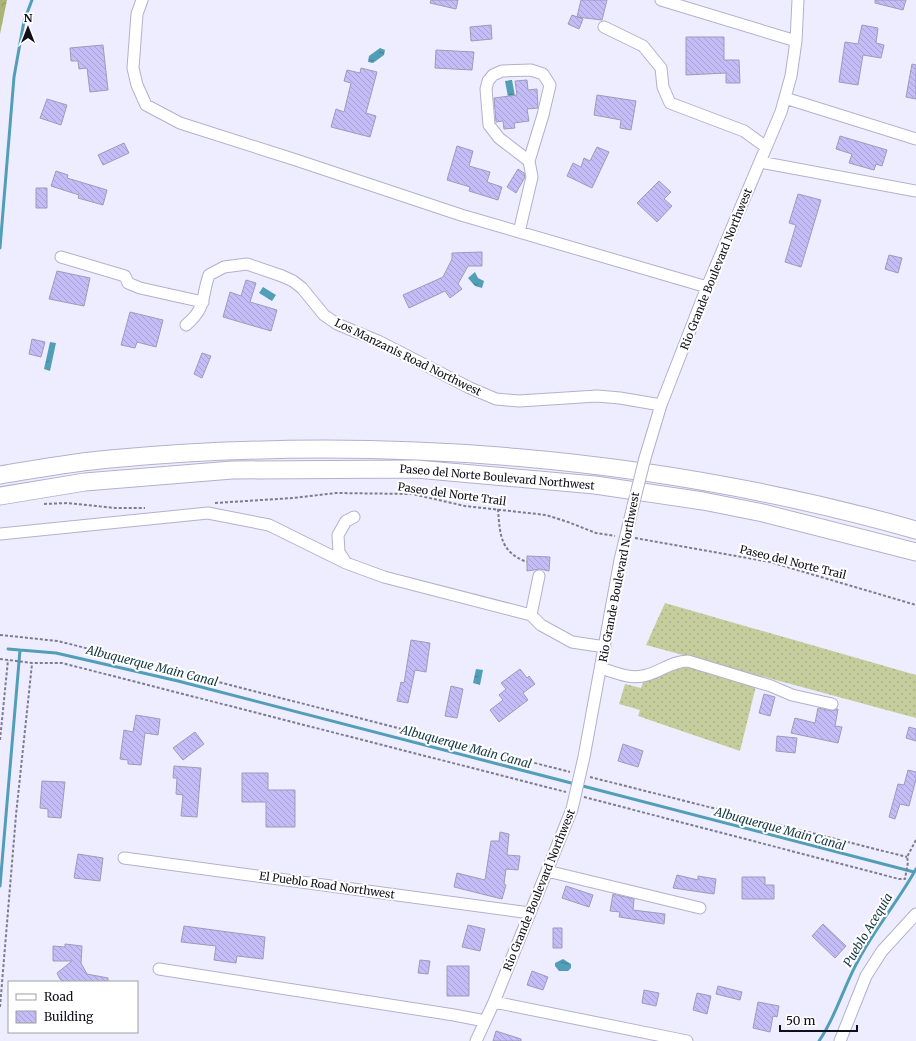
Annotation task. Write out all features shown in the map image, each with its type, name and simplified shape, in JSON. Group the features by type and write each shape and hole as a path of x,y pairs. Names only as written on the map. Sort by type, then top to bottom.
{"highway":[{"name":"Paseo del Norte Boulevard Northwest","path":"0,475 109,459 264,449 445,451 600,466 722,485 856,513 916,530"},
{"name":"Paseo del Norte Boulevard Northwest","path":"0,496 85,482 232,470 416,468 595,485 703,501 763,513 916,552"}],"street":[{"path":"142,0 137,14 133,68 137,85 146,105 180,123 461,215 707,288"},
{"path":"661,0 796,41"},
{"name":"Rio Grande Boulevard Northwest","path":"476,1041 494,1002 572,809 580,777 625,536 645,458 661,405 785,98 791,76 796,41 798,0"},
{"path":"604,27 643,46 661,68 663,87 670,103 744,131 766,147"},
{"path":"519,232 532,177 529,161 550,85 543,74 531,70 502,71 494,75 488,81 486,89 489,125 499,138 529,161"},
{"path":"785,98 916,138"},
{"path":"760,162 916,191"},
{"path":"61,257 115,272 125,276 128,283 140,288 203,302"},
{"name":"Los Manzanis Road Northwest","path":"186,325 197,316 203,302 209,275 224,267 247,264 293,281 302,288 324,316 337,324 378,341 470,388 496,399 519,401 597,396 620,398 661,405"},
{"path":"0,534 208,513 269,525 346,563 384,577 531,615 541,625 572,642 605,647"},
{"path":"346,563 339,552 338,535 346,520 354,517"},
{"path":"531,615 539,576"},
{"path":"601,668 624,676 638,677 674,664 688,661 771,686 792,695 832,704"},
{"name":"El Pueblo Road Northwest","path":"124,858 530,913"},
{"path":"547,871 700,908"},
{"path":"840,1041 866,976 882,951 916,914"},
{"path":"159,969 454,1014 485,1021"},
{"path":"494,1002 687,1041"}],"path":[{"name":"Paseo del Norte Trail","path":"209,504 293,498 336,493 372,492 412,494 465,506 546,515 596,533 646,539 770,562 916,604"},
{"path":"39,504 67,503 116,508 148,508"},
{"path":"498,509 502,542 515,558 527,562"},
{"path":"0,635 58,641 580,777 907,857"},
{"path":"0,659 32,664 62,664 576,793 899,879 905,879 908,866 907,857 916,840"},
{"path":"0,740 8,660"},
{"path":"0,1007 16,815 32,664"}],"green space":[{"path":"0,0 7,0 0,34"},
{"path":"665,603 916,675 916,718 646,645"},
{"path":"687,667 756,686 740,751 638,716 640,710 619,704 625,684 641,688 643,682"}],"water":[{"path":"380,48 385,50 384,55 373,63 368,62 369,56"},
{"path":"512,80 515,96 508,97 505,81"},
{"path":"475,272 478,278 484,281 482,288 475,286 468,278"},
{"path":"263,287 276,295 272,301 259,293"},
{"path":"50,342 56,343 50,371 44,369"},
{"path":"476,669 483,670 480,685 473,683"},
{"path":"563,959 571,964 571,968 568,971 559,971 555,966 555,963"}],"building":[{"path":"431,0 458,0 456,9 430,3"},
{"path":"581,0 607,0 602,20 577,17"},
{"path":"875,0 906,0 903,10 875,3"},
{"path":"572,15 583,19 579,29 568,24"},
{"path":"491,25 492,39 471,41 470,27"},
{"path":"862,25 878,28 876,43 884,45 881,58 863,55 858,85 839,82 845,42 858,44"},
{"path":"686,37 724,37 724,60 739,60 740,83 726,83 726,73 686,75"},
{"path":"103,45 108,90 90,92 87,68 79,69 78,61 71,61 70,48"},
{"path":"436,50 474,52 472,70 435,68"},
{"path":"912,64 916,65 916,99 906,97"},
{"path":"361,68 377,72 366,113 376,116 370,137 331,127 336,109 344,112 351,83 344,81 347,70 360,73"},
{"path":"527,80 528,90 537,89 538,108 527,109 529,121 514,123 515,128 504,129 503,121 496,122 494,98 517,95 515,81"},
{"path":"597,95 636,101 631,130 620,128 621,120 594,115"},
{"path":"47,99 67,105 61,125 40,118"},
{"path":"840,136 887,150 882,166 876,164 874,170 849,163 852,154 836,149"},
{"path":"124,143 129,153 103,165 98,155"},
{"path":"457,146 473,151 469,166 490,172 487,182 502,187 498,200 469,191 470,187 447,180"},
{"path":"597,147 609,152 592,188 567,176 573,163 581,167 584,158 590,161"},
{"path":"518,169 524,173 525,177 516,193 507,187"},
{"path":"56,171 68,175 67,178 107,190 103,205 78,198 79,195 51,186"},
{"path":"659,181 671,192 664,199 672,206 657,222 637,203"},
{"path":"36,188 47,188 47,208 36,208"},
{"path":"798,194 821,200 801,267 785,262 796,225 789,223"},
{"path":"482,252 482,266 468,266 458,284 462,289 450,298 445,291 409,308 403,295 443,277 452,259 452,253"},
{"path":"889,255 902,258 898,273 885,269"},
{"path":"57,271 90,278 84,306 49,299"},
{"path":"246,280 256,283 250,302 277,310 271,331 223,317 230,292 241,296"},
{"path":"130,312 163,320 156,347 137,342 135,348 121,345"},
{"path":"32,339 45,342 41,357 29,354"},
{"path":"202,353 211,356 202,378 194,374"},
{"path":"527,556 550,557 549,571 540,569 527,571"},
{"path":"411,640 430,643 426,672 415,670 408,703 397,701 401,682 404,683"},
{"path":"520,669 527,678 529,676 535,684 523,693 528,700 499,722 490,710 503,700 499,695 506,689 501,683"},
{"path":"451,686 463,689 457,718 445,716"},
{"path":"764,694 775,697 770,716 759,713"},
{"path":"818,708 831,711 838,709 835,726 842,727 838,743 791,733 795,718 815,723"},
{"path":"136,715 160,719 158,735 145,733 141,765 128,764 128,760 120,759 124,730 133,732"},
{"path":"909,727 916,729 916,741 906,738"},
{"path":"195,732 204,744 183,760 173,748"},
{"path":"777,736 797,738 795,753 776,751"},
{"path":"623,744 643,751 638,767 618,761"},
{"path":"174,766 201,768 197,817 181,816 183,795 176,794 177,778 173,778"},
{"path":"908,770 916,772 916,779 909,806 900,804 895,819 889,817 898,784 904,785"},
{"path":"242,773 268,773 268,790 295,790 295,827 266,827 266,802 242,802"},
{"path":"42,781 65,782 61,818 48,817 48,809 40,808"},
{"path":"500,832 509,834 507,855 520,856 518,870 506,869 504,884 506,885 502,899 454,887 457,873 485,880 491,841 499,841"},
{"path":"78,854 103,858 100,881 74,878"},
{"path":"677,875 698,880 698,876 716,879 714,894 673,888"},
{"path":"742,877 765,877 765,885 774,885 774,899 742,899"},
{"path":"566,886 593,895 589,907 562,898"},
{"path":"613,894 634,899 633,910 665,914 664,924 619,917 620,912 610,911"},
{"path":"823,924 846,946 835,958 812,936"},
{"path":"468,925 485,929 480,951 462,947"},
{"path":"184,926 265,937 263,959 237,956 236,963 214,960 216,946 181,942"},
{"path":"553,928 562,928 562,948 553,948"},
{"path":"65,944 82,946 81,963 87,974 108,978 108,981 63,981 60,979 57,973 72,961 53,961 53,946 65,947"},
{"path":"420,960 430,961 428,974 418,973"},
{"path":"447,966 469,966 469,996 447,996"},
{"path":"532,971 548,977 543,990 527,985"},
{"path":"718,986 742,992 740,1000 716,994"},
{"path":"644,990 659,993 656,1006 642,1003"},
{"path":"697,993 711,996 707,1014 693,1010"},
{"path":"758,1002 779,1006 777,1017 773,1016 770,1032 753,1028"},
{"path":"496,1031 521,1039 521,1041 493,1041"}],"waterway":[{"path":"0,248 14,77 24,21 32,0"},
{"name":"Albuquerque Main Canal","path":"8,649 56,653 178,681 914,872"},
{"path":"0,886 20,650"},
{"name":"Pueblo Acequia","path":"819,1041 825,1032 854,969 866,947 916,869"}]}
